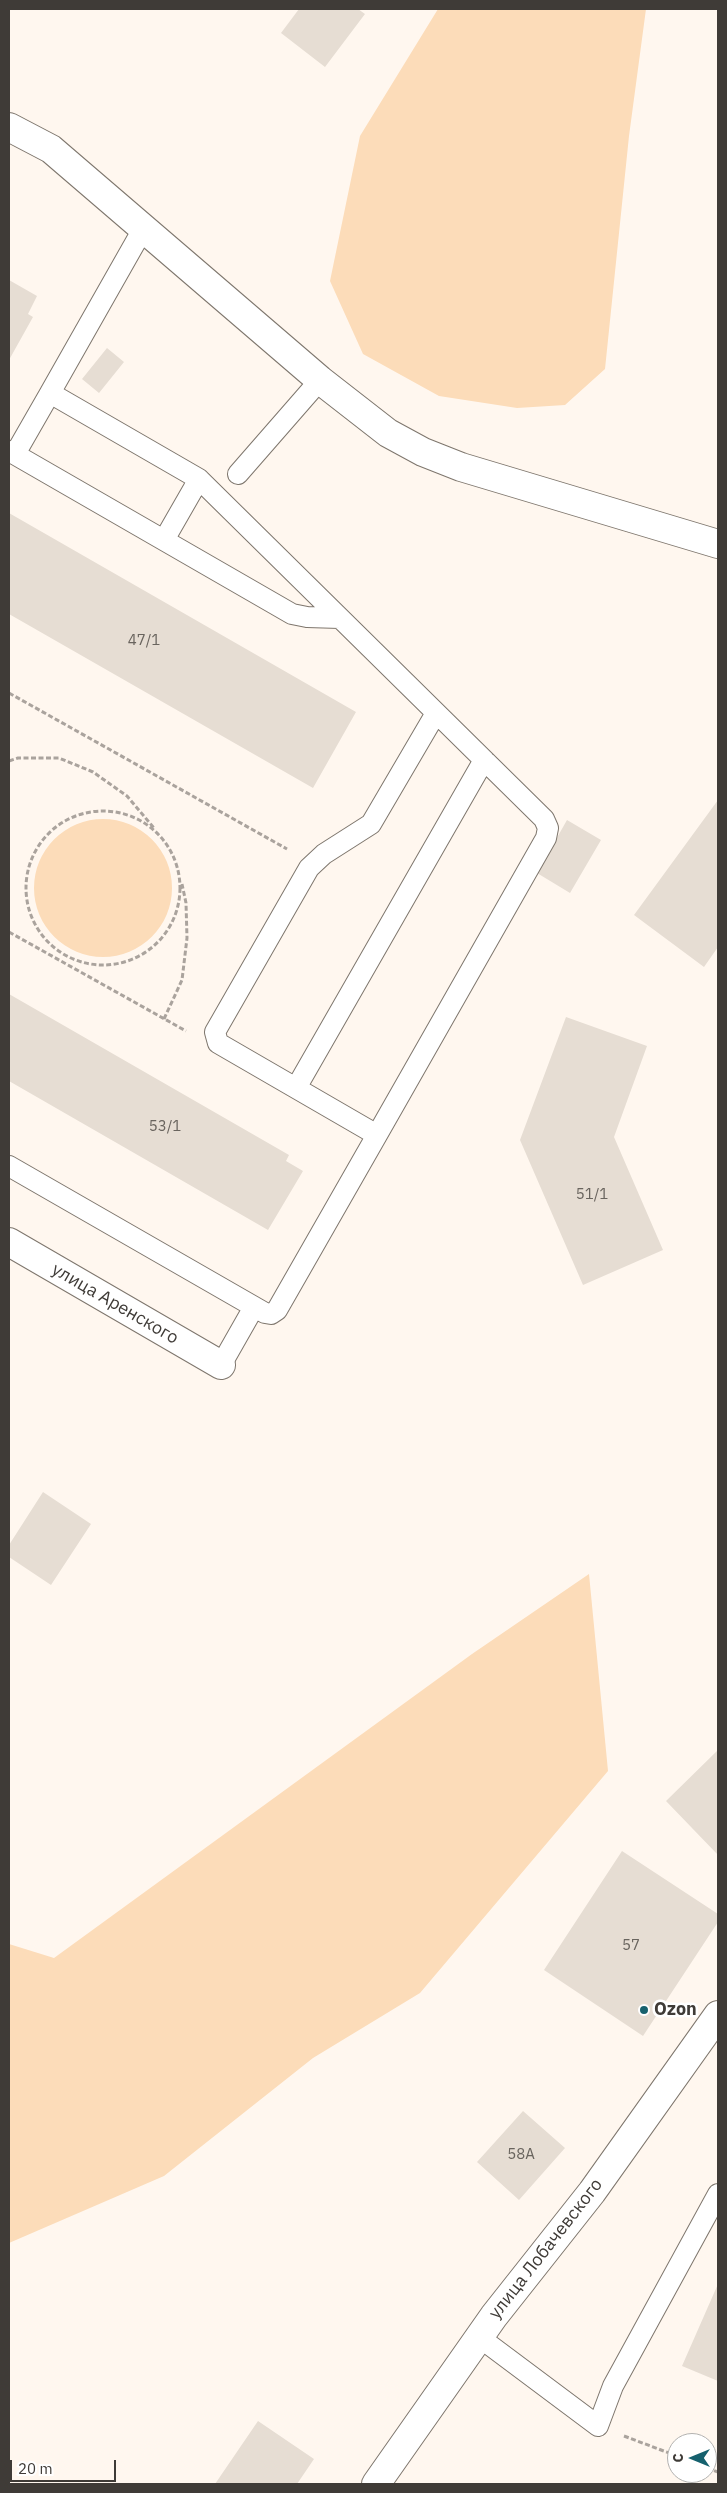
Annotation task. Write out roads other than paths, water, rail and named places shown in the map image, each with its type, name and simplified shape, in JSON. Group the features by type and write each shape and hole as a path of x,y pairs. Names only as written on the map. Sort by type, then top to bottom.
{"street":[{"path":"9,127 51,148 92,182 143,230 320,380 388,433 423,452 461,467 718,544"},
{"name":"улица Аренского","path":"9,1242 221,1365"},
{"name":"улица Лобачевского","path":"376,2484 479,2337 592,2192 718,2015"}],"lane":[{"path":"143,230 50,393 12,453 292,614 307,617 340,618"},
{"path":"238,474 320,380"},
{"path":"9,1166 254,1307 271,1314 277,1310 377,1135 546,838 548,828 544,820 484,760 199,479 50,393"},
{"path":"164,540 199,479"},
{"path":"377,1135 218,1043 215,1039 215,1032 313,863 371,824 436,713"},
{"path":"296,1088 484,760"},
{"path":"221,1365 254,1307"},
{"path":"479,2337 598,2426 613,2386 718,2194"}],"place":[{"name":"Ozon","path":"644,2010"}]}
